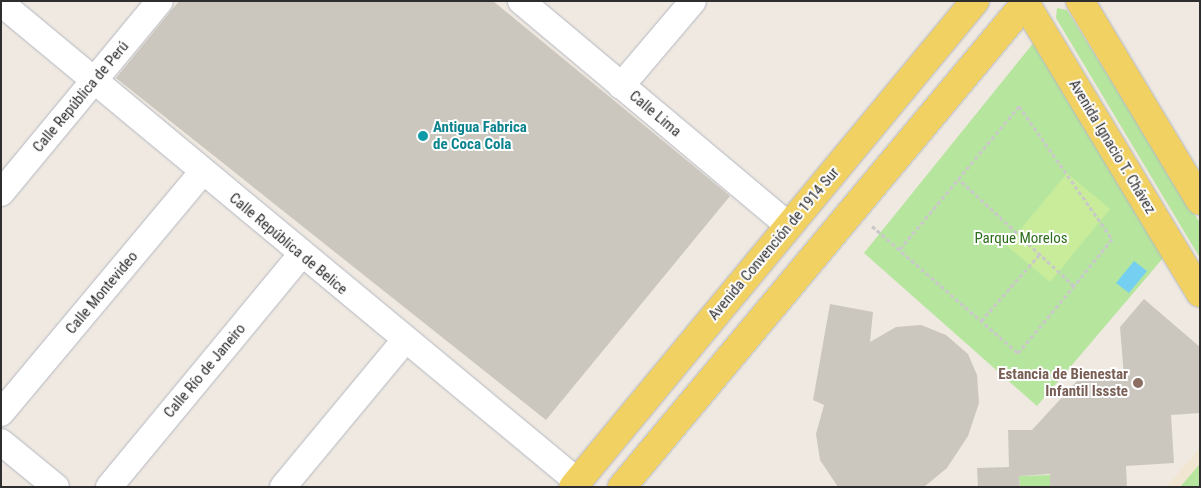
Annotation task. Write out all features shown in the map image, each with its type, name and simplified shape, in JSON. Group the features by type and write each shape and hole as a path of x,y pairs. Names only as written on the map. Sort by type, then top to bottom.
{"main road":[{"name":"Avenida Convención de 1914 Sur","path":"575,484 975,1"},
{"path":"1080,1 1200,201"},
{"path":"622,487 1025,2"},
{"name":"Avenida Ignacio T. Chávez","path":"1025,2 1200,293"}],"street":[{"name":"Calle República de Perú","path":"1,193 160,1"},
{"name":"Calle Lima","path":"521,1 789,226"},
{"path":"622,86 693,1"},
{"name":"Calle República de Belice","path":"1,3 575,484"},
{"name":"Calle Montevideo","path":"1,413 202,173"},
{"name":"Calle Río de Janeiro","path":"109,487 301,255"},
{"path":"283,487 404,340"},
{"path":"1,442 56,487"}],"path":[{"path":"872,226 1018,353 1112,239 1019,106 900,249"},
{"path":"959,178 1074,286"},
{"path":"982,321 1039,255"}],"shaded area":[{"path":"1200,448 1200,487 1166,487"}],"green space":[{"path":"1057,8 1067,10 1200,223 1200,258 1056,18"},
{"name":"Parque Morelos","path":"1035,41 1164,257 1037,406 864,253"},
{"path":"1067,173 1110,209 1050,282 1007,246"},
{"path":"1200,464 1200,487 1180,487"},
{"path":"1050,475 1050,487 1020,487 1019,476"}],"water":[{"path":"1134,261 1147,271 1129,293 1116,283"}],"building":[{"name":"Antigua Fabrica de Coca Cola","path":"179,1 493,1 730,196 546,420 116,78"},
{"path":"1144,299 1200,347 1200,413 1171,415 1174,463 1126,466 1127,487 1050,487 1050,474 1019,476 1020,487 978,487 977,468 1009,467 1008,430 1032,430 1077,381 1124,376 1120,327"},
{"path":"830,304 873,312 870,342 896,327 921,325 946,335 968,354 977,375 979,403 968,436 947,468 924,487 838,487 820,460 816,434 824,405 813,400"}],"place":[{"name":"Antigua Fabrica de Coca Cola","path":"423,136"},
{"name":"Estancia de Bienestar Infantil Issste","path":"1138,383"}]}
